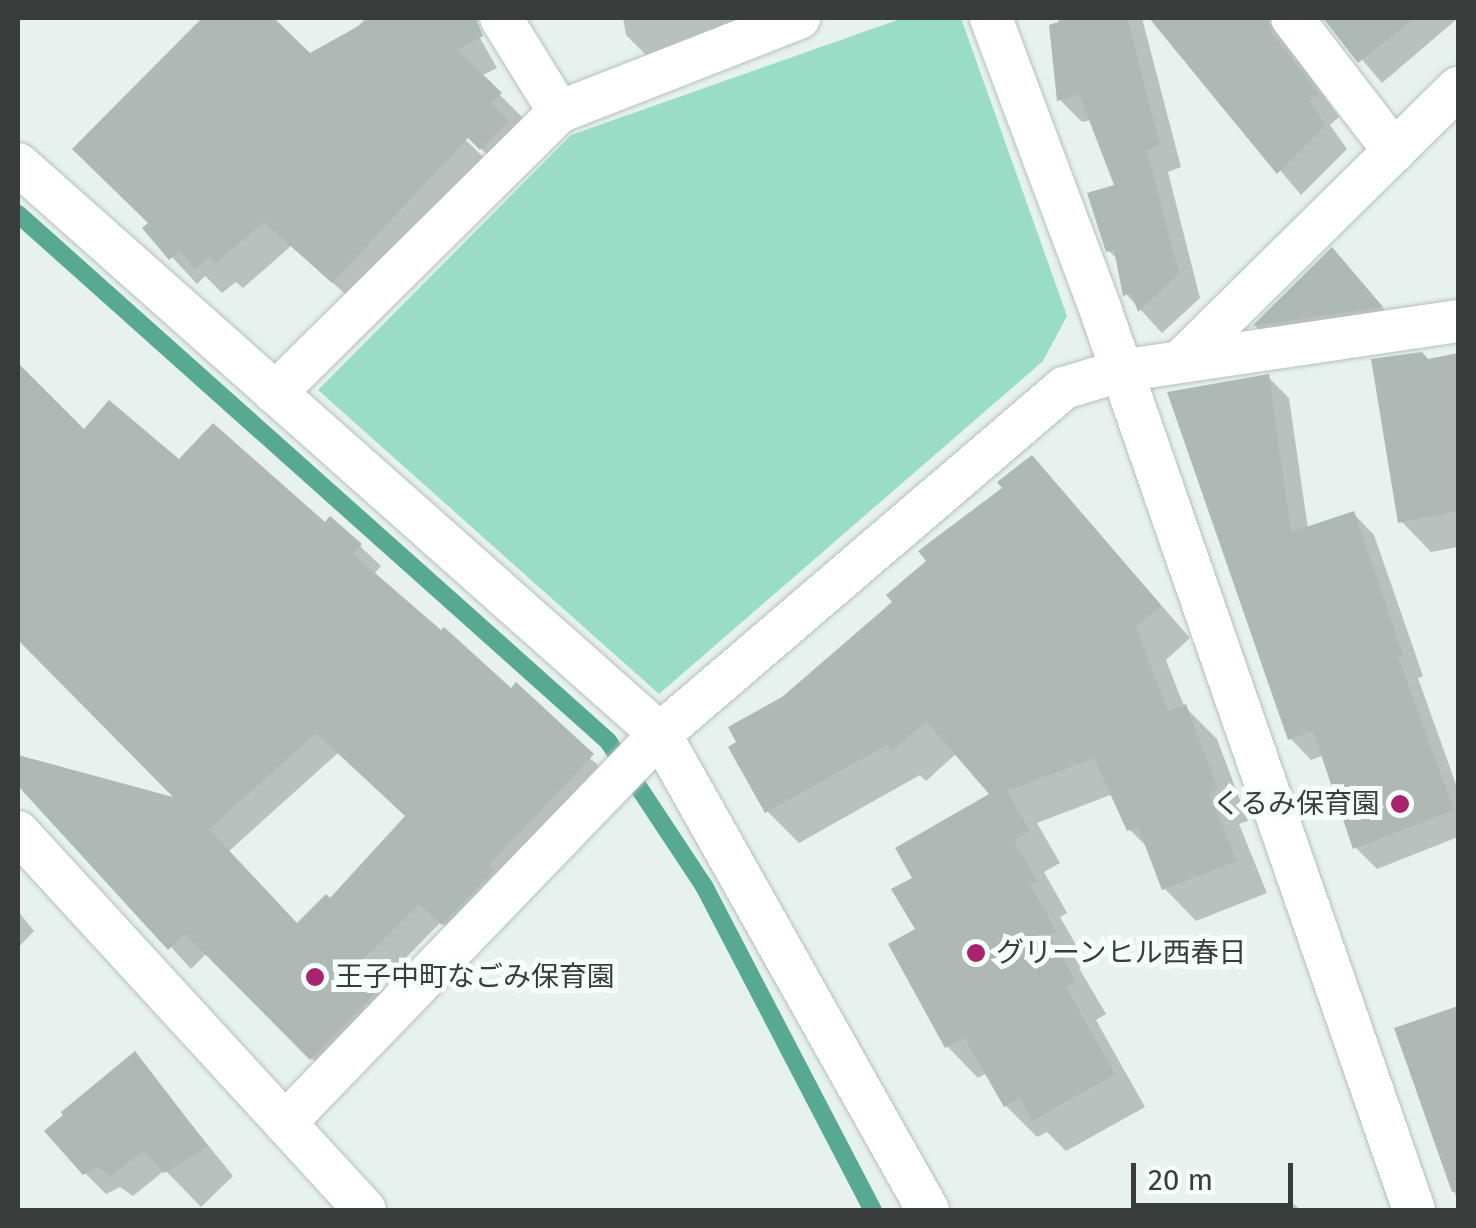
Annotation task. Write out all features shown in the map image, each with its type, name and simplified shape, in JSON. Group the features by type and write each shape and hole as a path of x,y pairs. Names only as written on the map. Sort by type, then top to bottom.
{"street":[{"path":"501,18 559,112"},
{"path":"275,393 559,112 799,18"},
{"path":"991,18 1120,371 1414,1210"},
{"path":"1292,18 1394,151"},
{"path":"1181,361 1458,88"},
{"path":"18,164 660,734 928,1210"},
{"path":"284,1122 660,734 1064,388 1120,371 1458,321"},
{"path":"18,832 365,1210"}],"green space":[{"path":"903,18 961,18 1067,316 1043,361 659,694 318,390 571,135"}],"building":[{"path":"202,18 274,18 310,53 373,18 476,18 483,36 458,50 502,93 491,103 509,121 480,150 468,138 332,283 264,222 215,264 209,257 195,269 180,251 169,260 142,228 148,223 72,149"},
{"path":"1071,18 1127,18 1160,144 1147,150 1179,274 1138,312 1131,293 1123,296 1114,250 1106,252 1087,193 1114,185 1079,94 1057,101 1049,25"},
{"path":"1149,18 1268,18 1272,33 1319,94 1309,101 1326,125 1277,174"},
{"path":"1323,18 1415,18 1358,63"},
{"path":"1332,247 1383,307 1252,326"},
{"path":"1422,352 1428,359 1458,353 1458,511 1398,523 1371,359"},
{"path":"18,363 84,429 109,400 179,459 213,423 325,522 330,516 362,544 353,554 441,630 444,627 511,688 516,682 594,754 489,865 494,870 442,925 419,904 360,963 382,986 310,1060 185,934 168,950 18,786 18,755 173,797 18,640","holes":["316,733 405,816 330,898 326,894 297,923 209,829"]},
{"path":"1269,374 1291,532 1354,511 1403,655 1398,657 1454,810 1353,849 1313,731 1288,740 1167,392"},
{"path":"1032,455 1161,605 1136,627 1168,711 1186,704 1218,789 1209,793 1237,861 1162,890 1138,827 1127,831 1094,758 1007,791 1030,831 1014,840 1037,881 1030,885 1057,932 1050,935 1076,982 1066,987 1115,1074 1032,1121 1020,1098 1004,1107 964,1037 945,1048 888,944 915,929 891,889 912,878 895,848 989,794 926,721 892,751 887,745 765,813 728,747 736,742 728,727 782,697 892,602 886,595 926,561 918,551 1002,488 997,482"},
{"path":"1458,1006 1458,1191 1452,1192 1394,1028"},
{"path":"135,1051 208,1146 164,1173 143,1151 111,1176 97,1167 83,1175 44,1131 63,1115 61,1112"}],"waterway":[{"path":"18,214 608,741 704,886 873,1210"}],"place":[{"name":"くるみ保育園","path":"1400,804"},
{"name":"グリーンヒル西春日","path":"976,953"},
{"name":"王子中町なごみ保育園","path":"315,977"}]}
